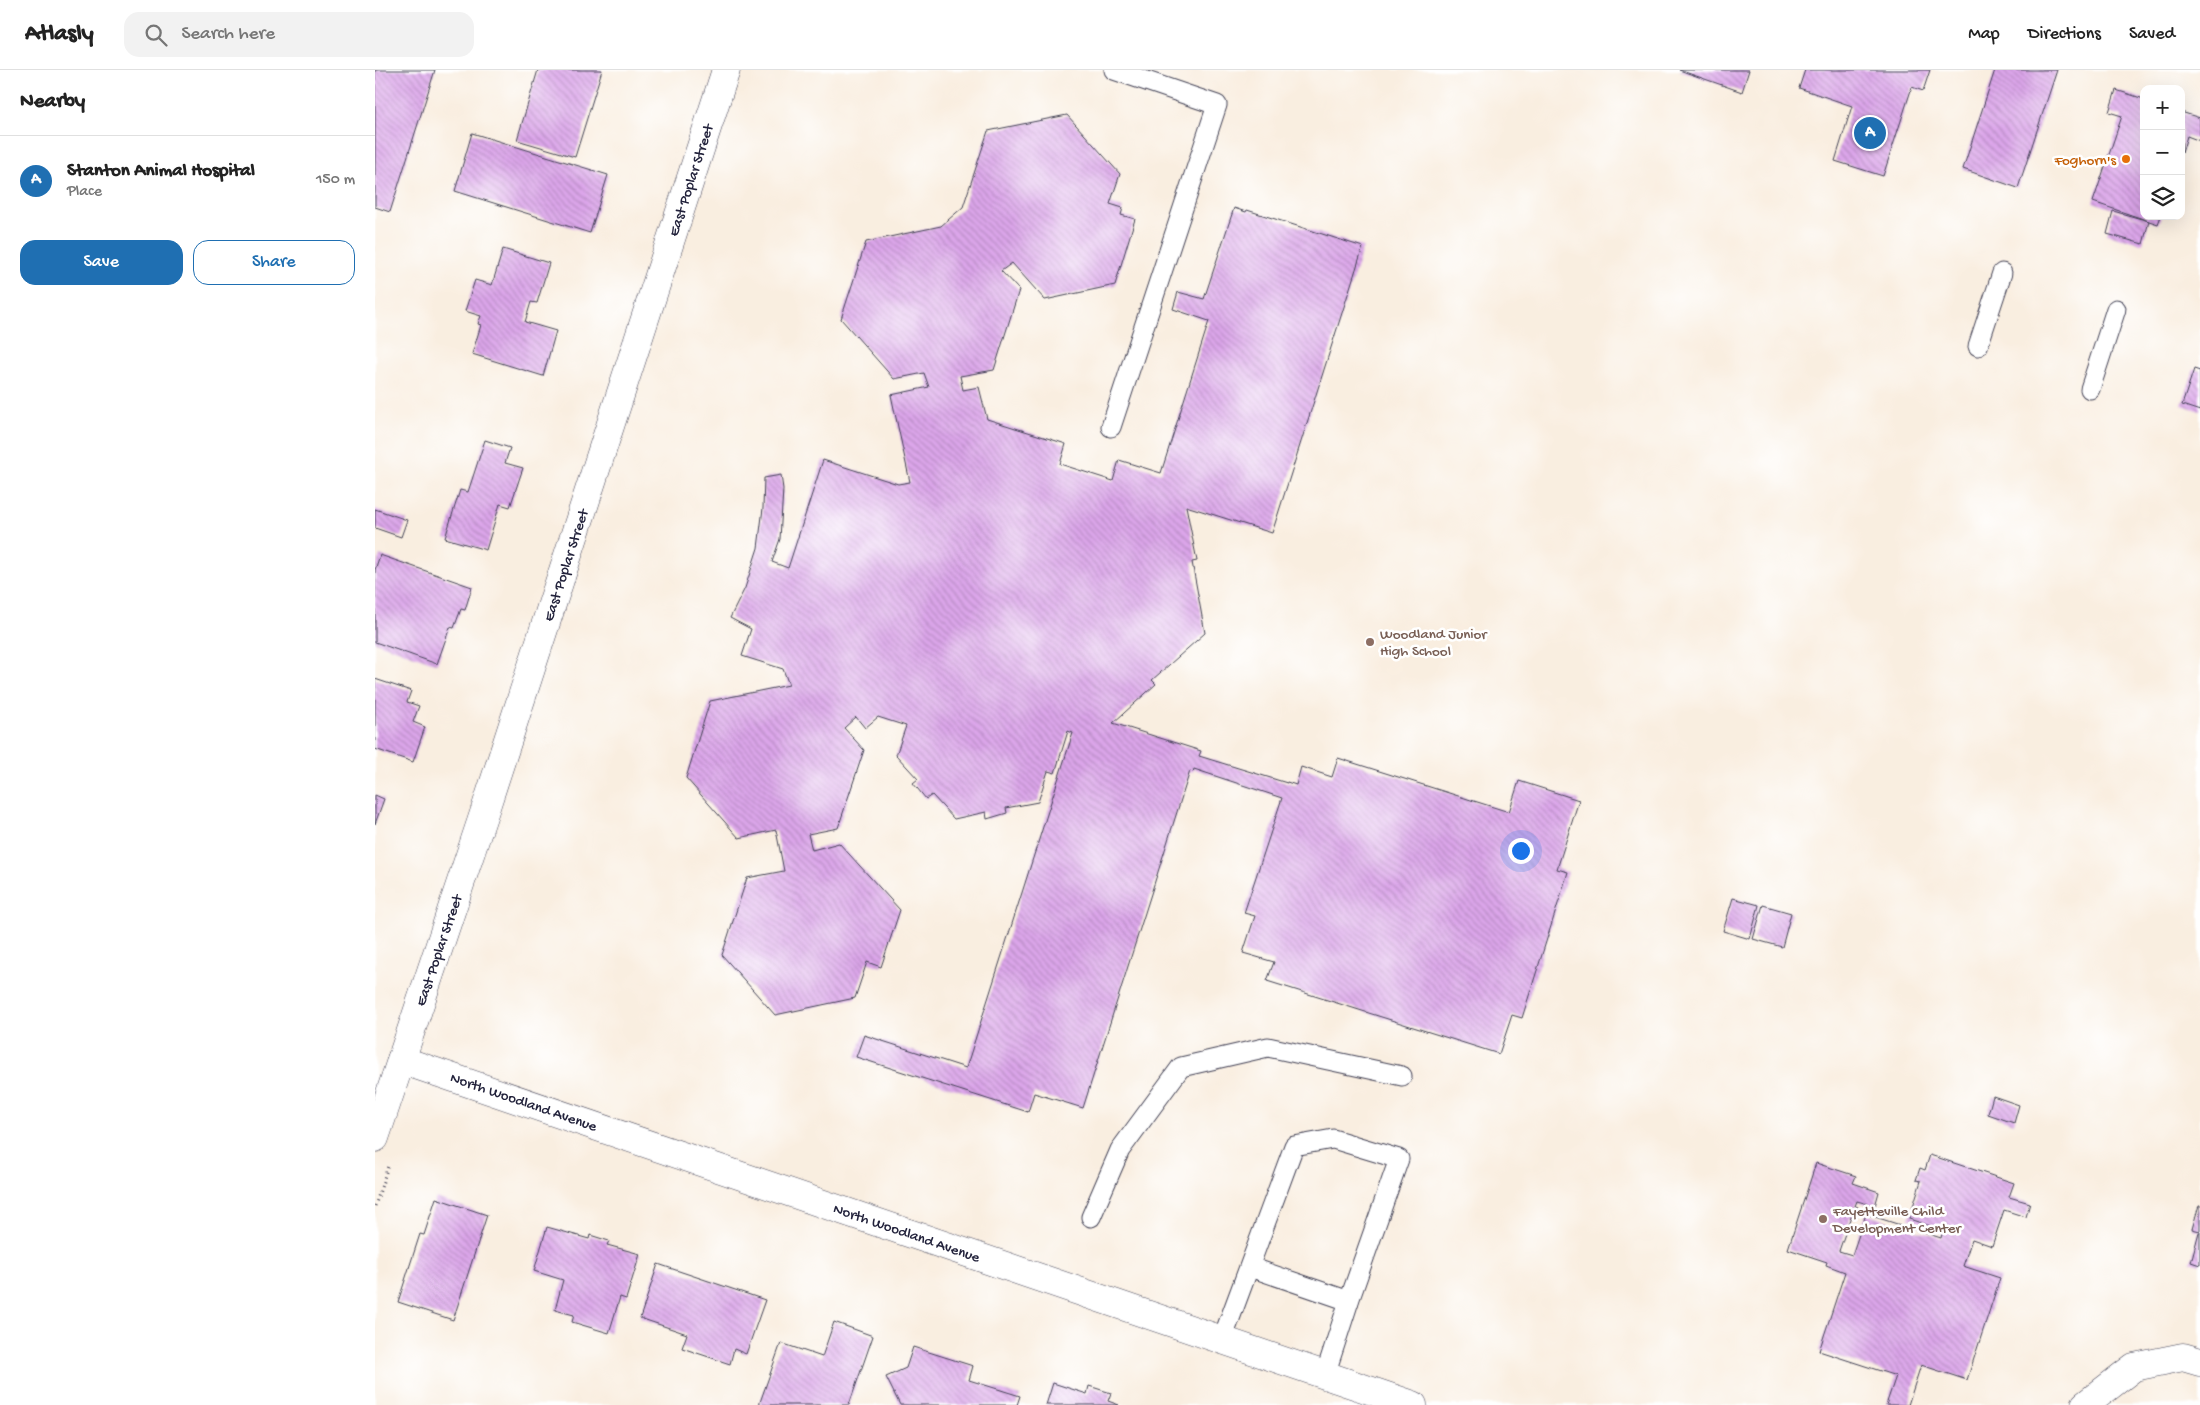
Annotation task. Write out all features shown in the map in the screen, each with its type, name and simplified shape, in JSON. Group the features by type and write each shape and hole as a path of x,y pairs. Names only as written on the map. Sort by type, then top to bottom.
{"street":[{"name":"East Poplar Street","path":"375,1138 726,70"},
{"name":"North Woodland Avenue","path":"401,1060 1413,1405"},
{"path":"2085,1405 2134,1367 2183,1357 2200,1362"}],"lane":[{"path":"1111,427 1217,105 1114,70"},
{"path":"1978,346 2002,273"},
{"path":"2090,389 2116,310"},
{"path":"1091,1217 1120,1150 1181,1067 1268,1047 1402,1076"},
{"path":"1222,1340 1294,1146 1333,1139 1399,1159 1325,1375"},
{"path":"1250,1267 1349,1301"}],"building":[{"path":"375,70 435,70 390,212 375,207"},
{"path":"538,70 602,70 575,157 517,140"},
{"path":"1679,70 1749,70 1742,92"},
{"path":"1805,70 1930,70 1923,91 1912,87 1883,176 1835,161 1852,106 1799,88"},
{"path":"1995,70 2057,70 2018,188 1963,169"},
{"name":"Foghorn's","path":"2116,90 2140,98 2140,218 2093,202 2122,116 2109,112"},
{"path":"2185,113 2200,118 2200,141 2187,136 2185,143"},
{"path":"1067,115 1120,174 1110,204 1123,208 1121,215 1135,219 1115,285 1045,300 1012,263 1001,271 1019,290 994,370 960,376 963,390 979,387 987,419 1066,444 1060,464 1113,481 1119,460 1161,473 1209,321 1173,309 1178,292 1204,299 1234,208 1246,212 1247,210 1363,247 1272,533 1186,506 1197,561 1192,562 1205,633 1152,680 1156,684 1113,723 1201,751 1199,756 1296,785 1301,767 1332,777 1338,758 1509,812 1519,781 1579,800 1557,869 1568,872 1522,1018 1512,1015 1499,1054 1267,981 1274,962 1243,953 1255,916 1244,913 1282,798 1194,769 1193,772 1190,771 1083,1108 1034,1093 1028,1112 856,1057 864,1035 966,1068 1073,733 1068,731 1055,773 1048,771 1038,802 1006,808 1007,813 987,819 986,812 954,819 932,795 926,799 913,783 918,779 896,755 906,726 878,717 865,728 856,717 844,728 864,750 838,828 808,834 812,850 839,843 900,910 881,967 867,962 855,998 775,1015 722,955 747,878 784,871 776,830 739,838 686,778 710,701 789,685 783,669 742,656 751,629 730,618 745,588 758,548 763,508 764,478 781,475 783,489 780,539 772,562 788,568 823,460 898,484 910,482 891,395 929,387 924,373 894,379 841,319 866,242 941,226 963,207 988,131"},
{"path":"472,133 608,175 590,233 455,191"},
{"path":"2113,211 2149,221 2143,244 2107,234"},
{"name":"Foghorn's","path":"2146,220 2160,220 2158,224"},
{"path":"503,249 549,263 537,303 531,302 525,322 556,331 543,376 472,354 481,325 478,324 481,316 465,311 475,280 492,285"},
{"path":"2194,369 2200,371 2200,411 2182,405"},
{"path":"485,440 510,448 505,463 523,468 510,507 500,504 486,550 445,538 460,490 468,492"},
{"path":"375,509 407,520 401,537 375,528"},
{"path":"380,555 472,587 465,610 461,609 454,628 450,627 437,664 375,642 375,570"},
{"path":"375,679 411,691 407,702 419,706 413,722 425,727 413,762 375,749"},
{"path":"375,795 384,799 375,824"},
{"path":"1733,898 1759,905 1750,939 1723,931"},
{"path":"1763,905 1791,913 1782,947 1753,939"},
{"path":"1993,1096 2019,1105 2014,1123 1988,1114"},
{"path":"1930,1155 2014,1183 2009,1197 2030,1203 2026,1217 2004,1210 1992,1246 1972,1239 1963,1266 2000,1278 1967,1380 1921,1365 1908,1405 1886,1405 1896,1376 1819,1351 1845,1272 1826,1265 1827,1262 1788,1249 1816,1163 1856,1176 1853,1183 1879,1192 1875,1206 1857,1201 1855,1206 1858,1207 1855,1217 1851,1216 1839,1251 1852,1255 1866,1214 1941,1238 1943,1230 1909,1219 1921,1181 1916,1180 1920,1168 1925,1170"},
{"path":"436,1198 487,1215 453,1320 398,1302 420,1234 424,1235"},
{"path":"2200,1205 2200,1231 2192,1229"},
{"path":"547,1227 589,1239 590,1235 609,1241 607,1245 640,1254 626,1299 620,1297 609,1333 572,1322 574,1315 555,1310 563,1280 534,1271"},
{"path":"2200,1232 2200,1265 2191,1262"},
{"path":"658,1264 765,1300 746,1354 734,1349 730,1364 682,1348 687,1334 640,1318"},
{"path":"834,1322 873,1336 849,1405 759,1405 781,1343 822,1357"},
{"path":"913,1347 973,1366 969,1380 1020,1396 1017,1405 900,1405 886,1377 906,1368"},
{"path":"1053,1383 1087,1394 1089,1386 1111,1393 1108,1401 1119,1405 1046,1405"}],"place":[{"name":"Stanton Animal Hospital","path":"1870,133"},
{"name":"Foghorn's","path":"2126,159"},
{"name":"Woodland Junior High School","path":"1370,642"},
{"name":"Fayetteville Child Development Center","path":"1823,1219"}]}
